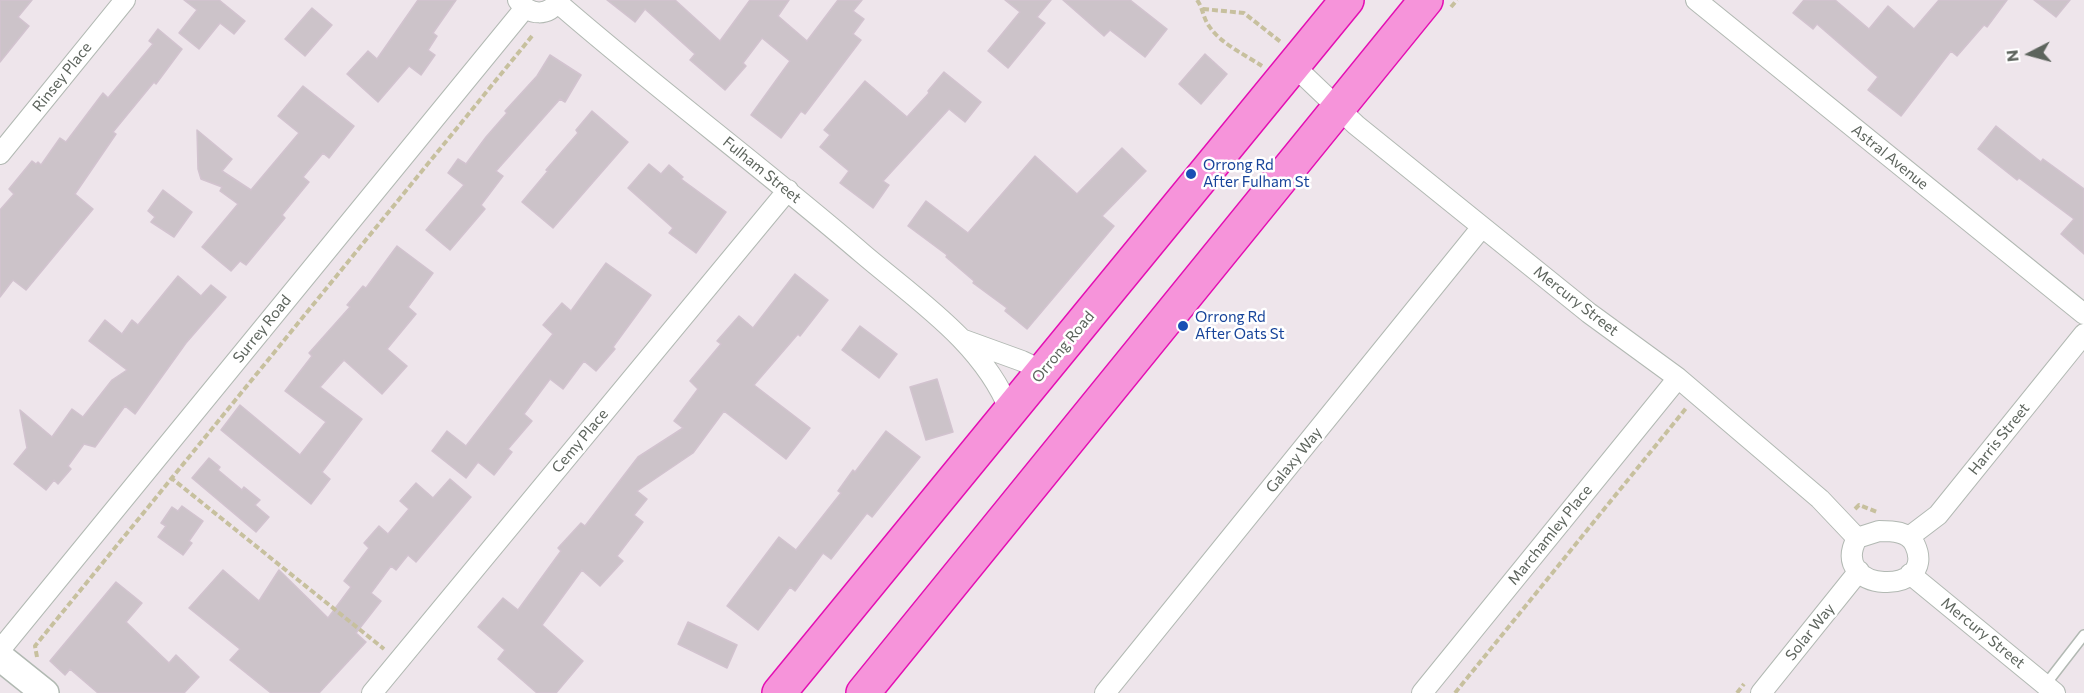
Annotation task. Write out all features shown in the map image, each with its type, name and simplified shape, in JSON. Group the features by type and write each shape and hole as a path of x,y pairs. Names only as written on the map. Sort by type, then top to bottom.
{"highway":[{"name":"Orrong Road","path":"779,693 1043,371 1281,60 1347,0"},
{"path":"862,693 1426,0"}],"street":[{"name":"Rinsey Place","path":"0,154 125,0"},
{"name":"Astral Avenue","path":"1696,0 2084,314"},
{"path":"522,4 538,13 546,12 558,2"},
{"name":"Fulham Street","path":"558,2 788,190 964,340 1000,387 1010,411"},
{"name":"Surrey Road","path":"0,650 522,4"},
{"name":"Mercury Street","path":"1281,60 1338,110 1589,313 1678,378 1820,500 1857,538"},
{"name":"Cemy Place","path":"372,693 788,190"},
{"name":"Galaxy Way","path":"1105,693 1482,227"},
{"name":"Harris Street","path":"1909,537 1938,515 2084,334"},
{"name":"Fulham Street","path":"964,340 1043,371"},
{"name":"Marchamley Place","path":"1422,693 1678,378"},
{"path":"1879,531 1893,531 1909,537 1913,540 1919,557 1918,565 1900,581 1887,584 1869,579 1852,561 1851,549 1857,538 1879,531"},
{"name":"Solar Way","path":"1761,693 1859,571"},
{"name":"Mercury Street","path":"1910,574 2051,688"},
{"path":"0,657 30,688"},
{"path":"0,679 30,688"}],"lane":[{"path":"2051,688 2084,635"}],"path":[{"path":"1197,0 1203,9 1207,23 1217,37 1281,60"},
{"path":"1203,9 1244,13 1281,60"},
{"path":"30,688 39,665 35,646 532,36"},
{"path":"1455,693 1697,395"},
{"path":"153,463 399,661"},
{"path":"1843,523 1859,505 1887,516"}],"building":[{"path":"0,0 32,0 18,17 29,26 0,62"},
{"path":"184,0 219,0 245,21 234,34 220,23 199,49 179,33 197,10"},
{"path":"418,0 456,0 433,33 437,36 428,50 435,55 421,75 409,66 378,102 347,74 368,51 377,59"},
{"path":"607,0 675,0 720,41 750,0 789,0 778,16 807,41 838,0 862,0 853,11 864,19 853,34 861,40 805,114 801,111 781,138 751,115 790,61 762,38 743,63 746,66 725,90 690,60 695,54 645,9 635,22"},
{"path":"1005,0 1051,0 1037,17 1045,23 1008,68 988,51 1020,12"},
{"path":"1063,0 1130,0 1167,29 1145,57 1110,30 1104,36"},
{"path":"1804,0 1835,0 1869,29 1888,6 1914,29 1939,0 2007,0 1987,27 1984,25 1957,56 1951,51 1901,116 1868,90 1878,77 1817,24 1813,29 1793,13"},
{"path":"2034,0 2070,0 2056,17"},
{"path":"312,8 332,25 305,56 285,39"},
{"path":"158,29 182,49 156,84 154,82 113,132 116,134 75,194 93,209 26,290 13,280 0,297 0,210 14,194 9,189 32,161 41,165 60,138 66,142 103,93 108,98 153,44 149,41"},
{"path":"1205,54 1227,74 1201,104 1179,84"},
{"path":"550,55 581,75 565,102 560,99 496,171 503,176 481,205 485,209 450,250 426,230 464,185 448,173 458,159 466,164 507,113 505,111 537,76"},
{"path":"944,72 981,102 965,122 949,109 883,181 889,185 873,208 840,183 849,171 820,147 830,135 824,130 865,81 907,117"},
{"path":"303,86 354,126 329,158 323,153 303,177 309,182 282,215 285,218 246,265 240,261 231,271 202,247 238,204 220,191 222,187 201,179 198,169 197,130 232,159 222,171 251,190 299,133 278,116"},
{"path":"592,111 628,142 553,228 522,202 578,133 576,130"},
{"path":"1996,126 2041,162 2043,159 2084,189 2084,254 2061,234 2074,219 2019,178 2017,180 1978,149"},
{"path":"1122,148 1146,171 1102,216 1114,226 1027,329 1005,311 1007,308 973,283 974,281 946,257 947,255 908,226 926,201 968,233 1035,156 1077,194"},
{"path":"649,164 661,174 669,165 683,177 681,179 726,212 696,253 669,233 673,228 628,188"},
{"path":"163,190 192,212 174,237 151,222 155,217 148,211"},
{"path":"397,246 433,273 408,307 416,314 387,349 407,366 382,394 344,360 320,387 362,419 322,472 330,479 311,504 221,430 240,405 300,455 326,422 285,391 312,356 309,353 350,307 347,305 363,286 366,288"},
{"path":"606,263 651,295 613,347 615,349 596,371 584,361 563,389 550,379 524,414 532,421 508,449 512,452 494,475 478,462 466,478 432,451 447,431 466,446 553,334 543,325 562,303 571,311"},
{"path":"795,274 828,300 800,336 798,334 754,385 810,428 786,459 724,411 693,453 637,491 647,499 634,515 643,522 617,556 623,561 600,586 582,570 542,625 583,661 556,693 537,693 498,659 505,650 478,627 503,598 518,610 561,551 558,548 581,523 585,526 638,457 683,428 674,421 698,389 690,381 721,344 717,341 739,316 753,328"},
{"path":"178,276 201,296 211,285 226,297 186,343 135,414 125,406 95,447 84,444 68,466 71,469 58,484 54,480 46,490 14,464 27,448 20,410 52,437 72,409 83,417 112,380 127,370 89,341 105,320 122,334 132,320 138,325"},
{"path":"860,326 897,354 879,378 842,350"},
{"path":"937,379 953,432 926,440 910,387"},
{"path":"886,431 920,457 872,517 867,513 831,559 823,553 795,591 790,587 758,630 727,606 779,537 796,550 841,493 838,491 853,470 855,472"},
{"path":"209,458 220,467 218,470 242,490 244,487 260,500 255,505 269,517 256,532 192,478"},
{"path":"450,479 471,497 416,562 408,555 396,570 391,566 371,593 381,601 356,633 366,642 319,693 271,693 230,660 240,649 189,608 223,570 259,601 279,570 328,618 351,587 344,581 369,548 364,543 379,526 388,534 409,509 400,501 416,483 433,498"},
{"path":"182,506 203,521 189,541 192,543 183,555 158,537 166,526 161,523 172,507 178,511"},
{"path":"116,582 142,603 126,622 169,663 176,655 199,677 184,693 98,693 70,669 65,675 50,661"},
{"path":"688,622 737,645 727,668 678,644"}],"place":[{"name":"Orrong Rd After Fulham St","path":"1191,174"},
{"name":"Orrong Rd After Oats St","path":"1183,326"}]}
